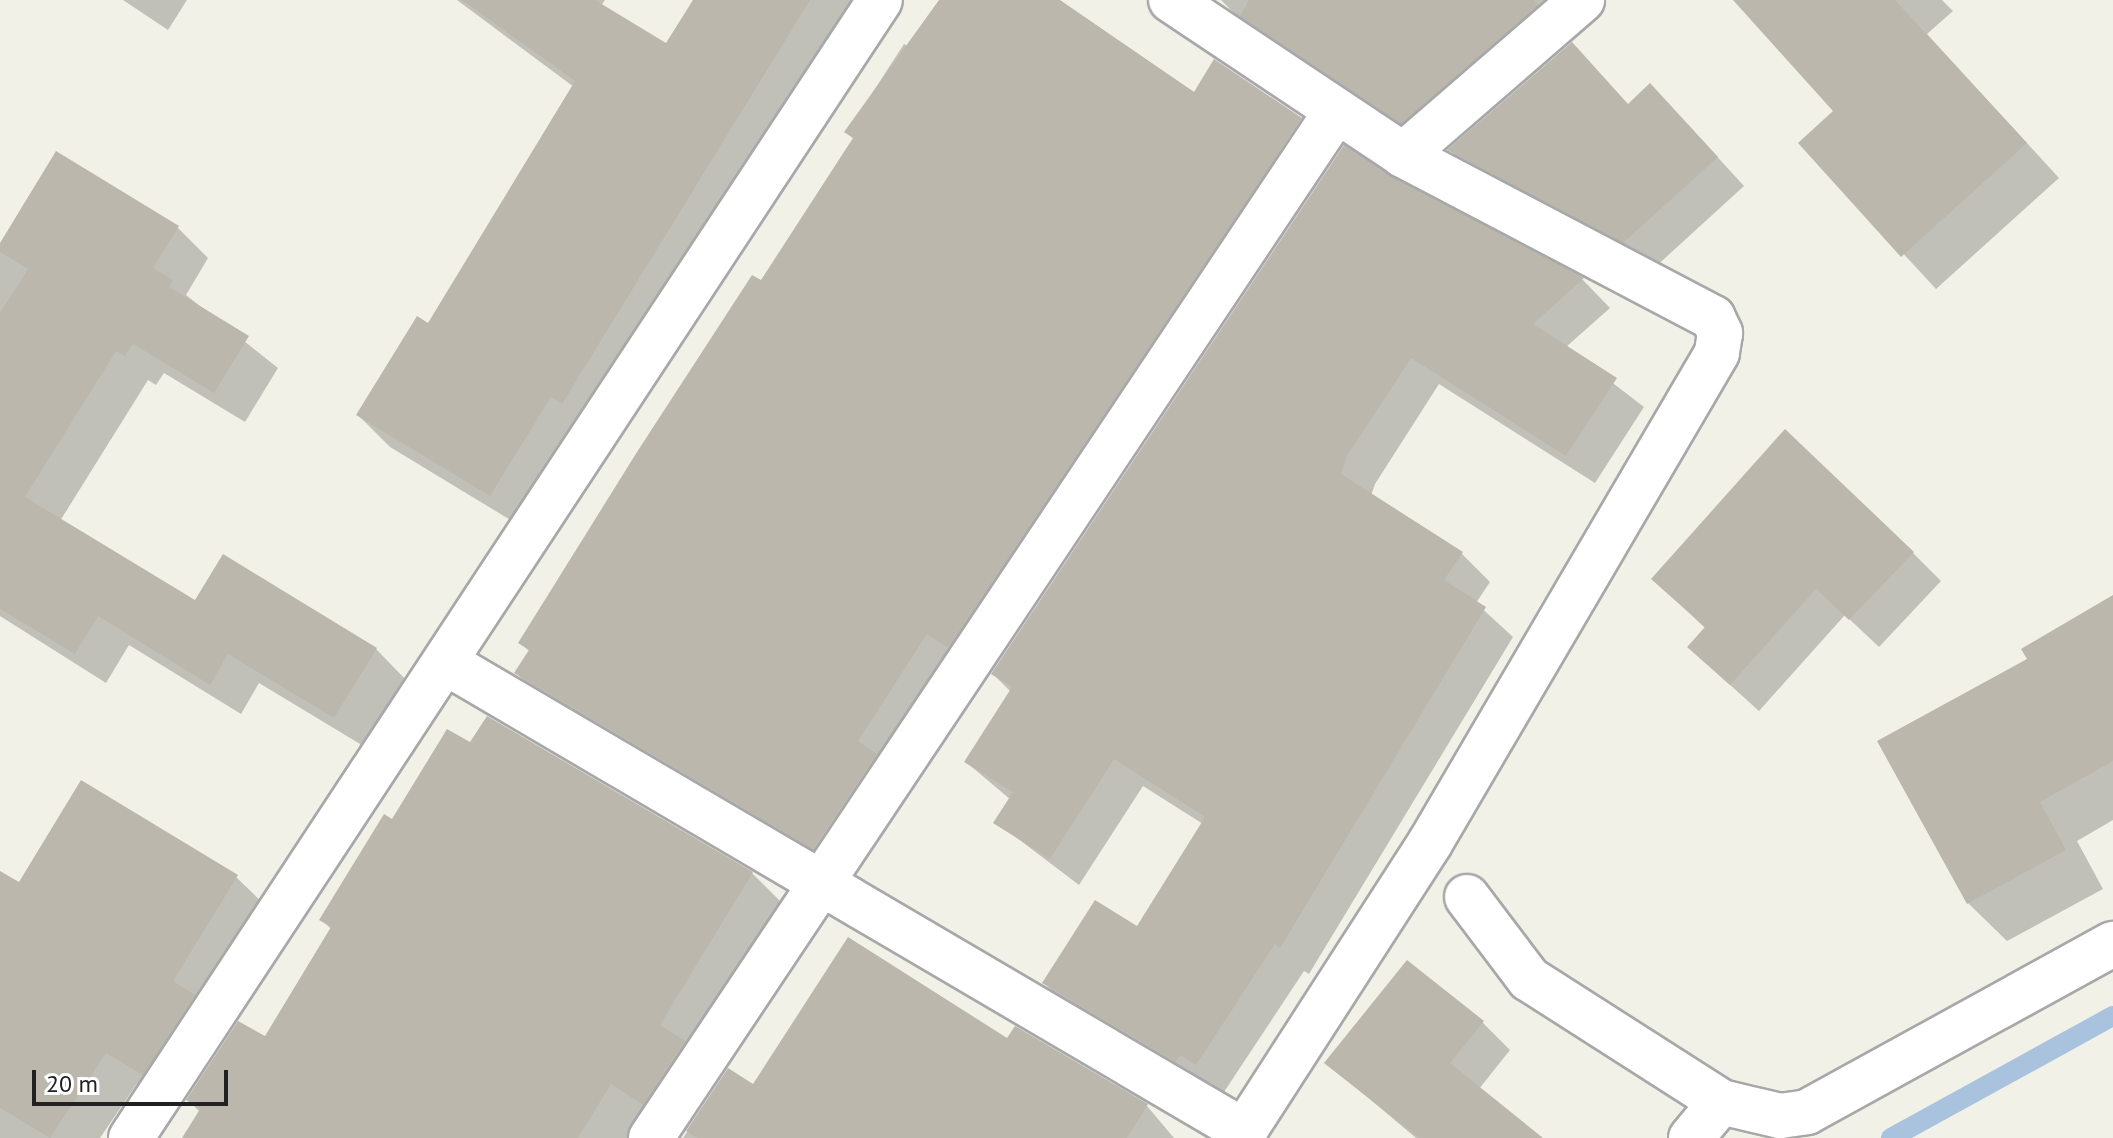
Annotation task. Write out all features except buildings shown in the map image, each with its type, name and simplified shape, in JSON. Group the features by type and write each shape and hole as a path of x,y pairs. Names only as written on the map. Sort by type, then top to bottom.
{"street":[{"path":"131,1138 880,0"},
{"path":"445,662 822,880 1243,1135 1430,843 1717,353 1720,333 1713,318 1403,155 1335,113 1171,0"},
{"path":"1403,155 1582,0"},
{"path":"651,1138 1335,113"},
{"path":"1467,897 1529,979 1721,1102 1813,1125 2113,944"},
{"path":"1691,1138 1721,1102"}],"waterway":[{"path":"1891,1138 2113,1016"}]}
